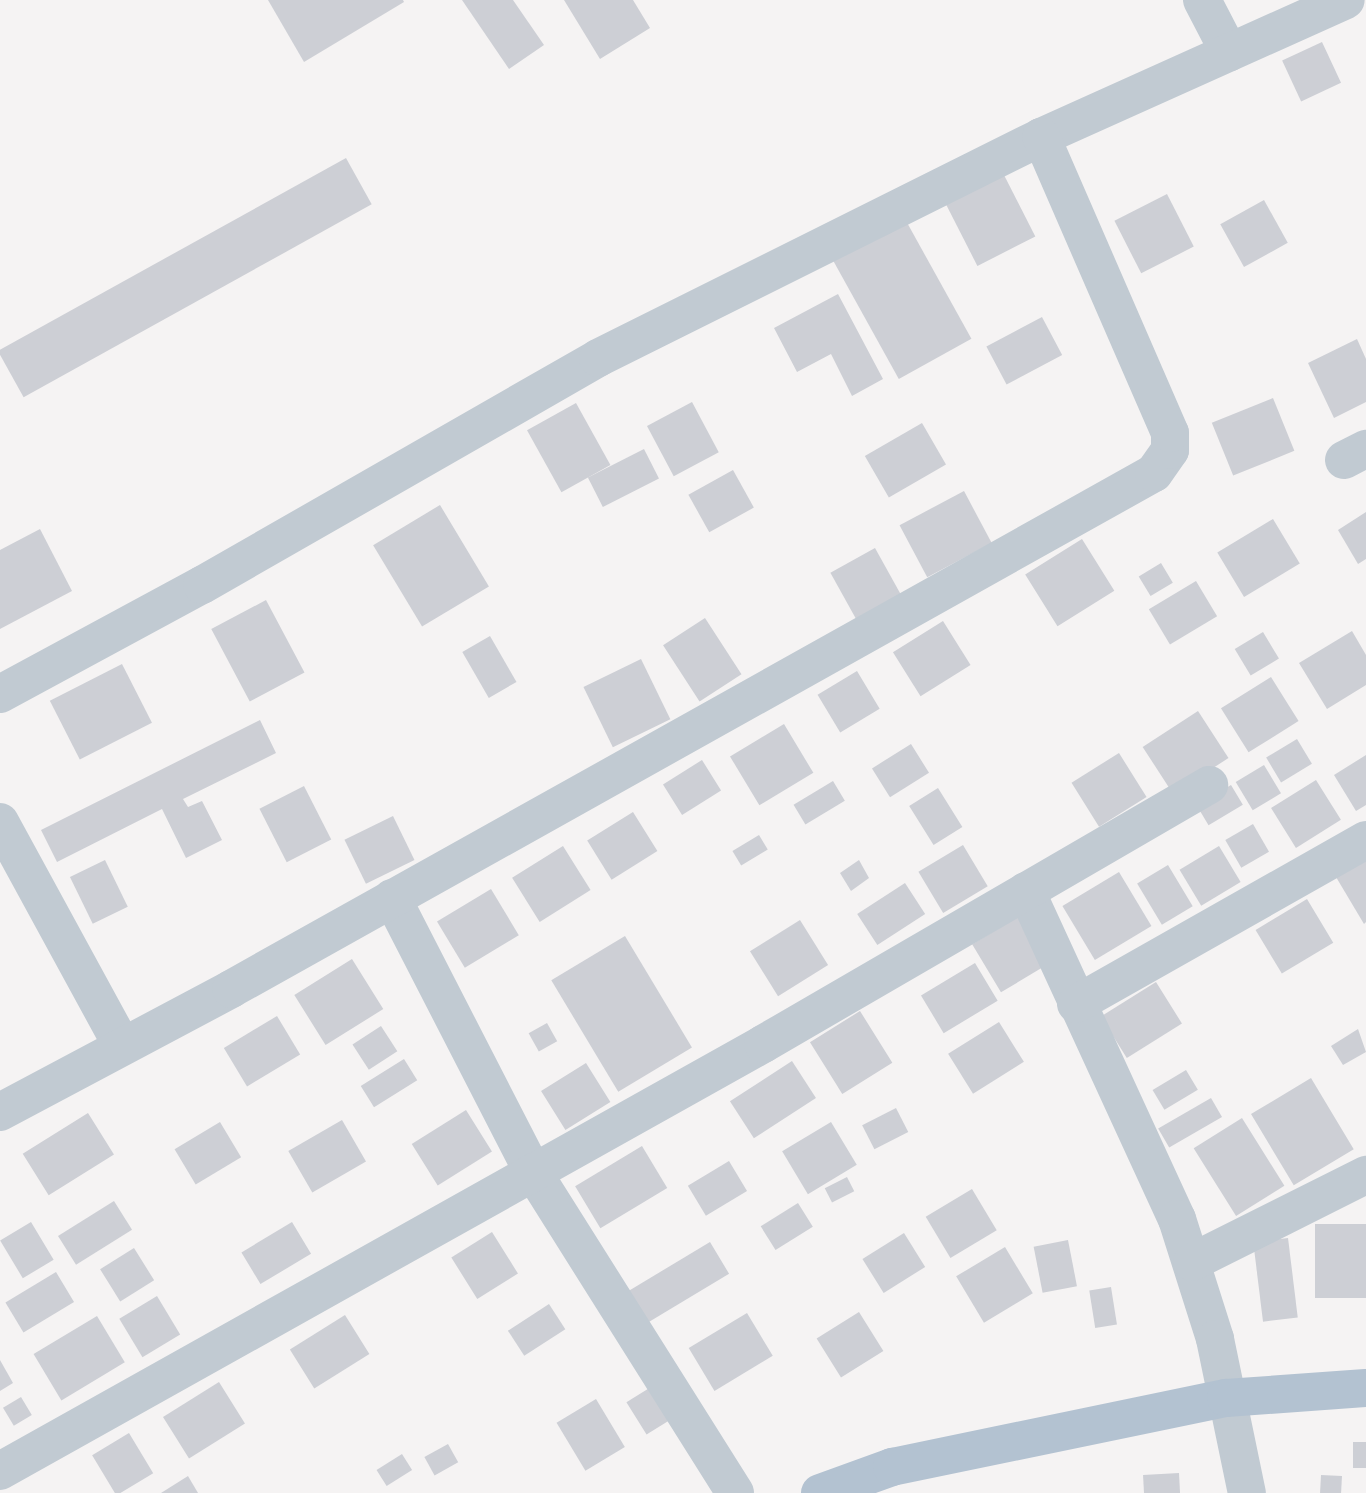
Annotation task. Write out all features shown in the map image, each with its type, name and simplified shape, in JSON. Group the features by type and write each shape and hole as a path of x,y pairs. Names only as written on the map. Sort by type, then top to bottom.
{"main road":[{"path":"820,1493 892,1467 1226,1398 1366,1388"}],"street":[{"path":"1202,0 1230,52"},
{"path":"0,694 202,585 598,358 1041,137 1346,0"},
{"path":"0,1112 393,898 1154,472 1170,450 1170,433 1041,137"},
{"path":"0,1471 533,1172 1209,785"},
{"path":"0,822 122,1046"},
{"path":"1076,1004 1366,840"},
{"path":"1026,891 1192,1262 1247,1493"},
{"path":"393,898 533,1172 735,1493"},
{"path":"1192,1262 1366,1175"}],"building":[{"path":"268,0 403,0 404,2 304,62"},
{"path":"462,0 513,0 544,45 509,69"},
{"path":"564,0 633,0 650,28 600,59"},
{"path":"1322,42 1341,83 1301,101 1282,61"},
{"path":"346,158 372,204 24,397 0,355 0,350"},
{"path":"1004,175 1035,236 977,266 946,205"},
{"path":"1167,194 1194,247 1141,273 1114,221"},
{"path":"1264,200 1288,243 1244,267 1220,224"},
{"path":"905,219 971,339 899,379 832,259"},
{"path":"838,294 883,379 852,396 831,354 797,372 774,328"},
{"path":"1042,317 1062,355 1007,385 986,347"},
{"path":"1357,339 1366,359 1366,402 1334,418 1308,363"},
{"path":"1273,398 1294,451 1233,476 1212,423"},
{"path":"692,402 719,452 674,476 647,426"},
{"path":"576,403 610,465 561,492 527,430"},
{"path":"922,423 946,465 889,498 865,456"},
{"path":"644,449 659,478 603,507 588,478"},
{"path":"733,470 754,508 709,532 688,495"},
{"path":"964,491 992,543 927,577 900,525"},
{"path":"440,505 489,586 422,627 373,545"},
{"path":"1366,512 1366,559 1358,564 1338,530"},
{"path":"1273,519 1300,564 1244,597 1217,552"},
{"path":"40,529 72,591 0,629 0,550"},
{"path":"1082,539 1114,591 1058,626 1025,575"},
{"path":"875,548 901,594 856,619 830,573"},
{"path":"1161,563 1173,583 1151,596 1139,576"},
{"path":"1196,581 1217,616 1170,644 1149,609"},
{"path":"266,600 304,672 250,702 211,629"},
{"path":"705,618 741,674 700,701 663,645"},
{"path":"943,621 971,665 921,696 893,652"},
{"path":"1352,631 1366,655 1366,685 1327,709 1299,663"},
{"path":"1263,632 1279,659 1251,676 1235,649"},
{"path":"490,636 516,682 489,698 462,652"},
{"path":"641,659 670,719 613,747 583,687"},
{"path":"122,664 152,723 80,760 50,701"},
{"path":"857,671 880,709 840,732 818,695"},
{"path":"1271,677 1299,721 1249,752 1221,708"},
{"path":"1198,711 1228,758 1173,794 1143,747"},
{"path":"260,720 276,753 183,799 188,807 202,801 222,840 186,858 162,809 57,862 41,830"},
{"path":"784,724 813,773 759,805 730,756"},
{"path":"1297,739 1312,764 1281,782 1266,758"},
{"path":"911,744 929,773 890,797 872,768"},
{"path":"1119,753 1147,797 1099,827 1072,783"},
{"path":"1366,755 1366,805 1356,811 1334,775"},
{"path":"702,760 721,791 682,815 663,784"},
{"path":"1264,765 1281,793 1253,810 1236,782"},
{"path":"1316,780 1341,820 1296,848 1271,808"},
{"path":"833,781 845,801 805,824 794,805"},
{"path":"1231,785 1243,805 1209,825 1197,806"},
{"path":"304,786 331,839 287,862 259,809"},
{"path":"938,788 962,827 934,845 909,806"},
{"path":"633,812 657,851 612,880 587,841"},
{"path":"393,816 414,860 366,884 344,840"},
{"path":"1253,824 1269,852 1241,868 1225,840"},
{"path":"759,835 768,850 741,866 732,851"},
{"path":"963,845 988,886 943,913 918,872"},
{"path":"563,846 591,890 540,922 512,878"},
{"path":"1219,846 1241,882 1201,906 1180,870"},
{"path":"1366,858 1366,922 1364,924 1336,877"},
{"path":"105,860 128,907 93,924 70,877"},
{"path":"859,860 869,878 851,891 840,873"},
{"path":"1168,865 1193,906 1162,925 1137,884"},
{"path":"1119,872 1151,926 1095,960 1062,906"},
{"path":"905,883 925,914 877,945 857,914"},
{"path":"491,889 519,935 465,968 437,921"},
{"path":"1307,899 1333,943 1282,974 1256,930"},
{"path":"1021,915 1050,963 1001,992 972,944"},
{"path":"800,920 828,965 778,996 750,951"},
{"path":"625,936 692,1047 618,1092 551,980"},
{"path":"352,959 383,1009 326,1045 294,995"},
{"path":"975,963 998,1001 944,1033 921,995"},
{"path":"1156,982 1182,1024 1127,1058 1101,1016"},
{"path":"860,1011 892,1063 842,1094 810,1042"},
{"path":"277,1016 300,1055 247,1087 224,1048"},
{"path":"999,1022 1024,1062 973,1094 948,1054"},
{"path":"547,1023 557,1041 539,1052 529,1033"},
{"path":"381,1026 397,1051 369,1070 352,1045"},
{"path":"1358,1029 1366,1052 1343,1065 1331,1046"},
{"path":"404,1059 417,1080 374,1107 361,1086"},
{"path":"792,1061 816,1098 754,1138 730,1101"},
{"path":"586,1063 610,1102 565,1130 541,1091"},
{"path":"1186,1070 1198,1090 1164,1110 1153,1090"},
{"path":"1311,1078 1354,1149 1294,1185 1251,1114"},
{"path":"1211,1098 1222,1117 1169,1148 1158,1128"},
{"path":"896,1108 908,1132 874,1149 862,1125"},
{"path":"466,1110 492,1152 438,1185 412,1144"},
{"path":"88,1113 114,1155 49,1195 23,1154"},
{"path":"1242,1118 1284,1186 1236,1216 1194,1148"},
{"path":"342,1120 366,1162 312,1193 288,1151"},
{"path":"220,1122 241,1157 196,1184 175,1149"},
{"path":"831,1122 857,1165 808,1194 782,1151"},
{"path":"642,1146 667,1188 600,1228 575,1186"},
{"path":"729,1161 747,1191 706,1216 688,1186"},
{"path":"847,1177 854,1191 832,1203 825,1188"},
{"path":"972,1189 997,1230 950,1258 926,1217"},
{"path":"114,1201 132,1230 76,1265 58,1236"},
{"path":"798,1203 813,1227 776,1250 761,1226"},
{"path":"31,1222 54,1260 23,1278 0,1241"},
{"path":"292,1222 311,1254 260,1284 241,1252"},
{"path":"1315,1224 1366,1224 1366,1298 1315,1298"},
{"path":"492,1232 518,1274 477,1299 451,1257"},
{"path":"904,1233 925,1267 884,1293 862,1259"},
{"path":"1288,1238 1298,1317 1263,1322 1253,1242"},
{"path":"1068,1240 1077,1286 1043,1293 1034,1247"},
{"path":"710,1242 729,1274 646,1324 627,1292"},
{"path":"1005,1247 1033,1293 984,1323 956,1276"},
{"path":"134,1248 154,1280 120,1301 100,1269"},
{"path":"56,1272 74,1302 23,1332 5,1302"},
{"path":"1111,1287 1117,1325 1095,1328 1089,1290"},
{"path":"157,1296 180,1335 142,1357 119,1319"},
{"path":"549,1304 565,1329 524,1356 508,1331"},
{"path":"859,1312 883,1351 841,1378 817,1338"},
{"path":"747,1313 773,1356 714,1391 689,1348"},
{"path":"345,1315 369,1354 314,1388 290,1349"},
{"path":"97,1316 125,1362 61,1400 34,1354"},
{"path":"0,1360 13,1383 0,1391"},
{"path":"219,1382 245,1424 189,1459 163,1417"},
{"path":"651,1387 671,1419 647,1435 626,1402"},
{"path":"21,1397 32,1415 14,1426 3,1408"},
{"path":"596,1399 625,1447 585,1471 557,1423"},
{"path":"129,1433 153,1473 120,1493 115,1493 92,1455"},
{"path":"1353,1442 1366,1442 1366,1468 1353,1468"},
{"path":"448,1444 458,1462 435,1475 424,1457"},
{"path":"402,1454 412,1470 387,1486 377,1470"},
{"path":"1179,1473 1180,1493 1144,1493 1143,1475"},
{"path":"1321,1475 1342,1476 1341,1493 1320,1493"},
{"path":"188,1476 198,1493 161,1493"}]}
